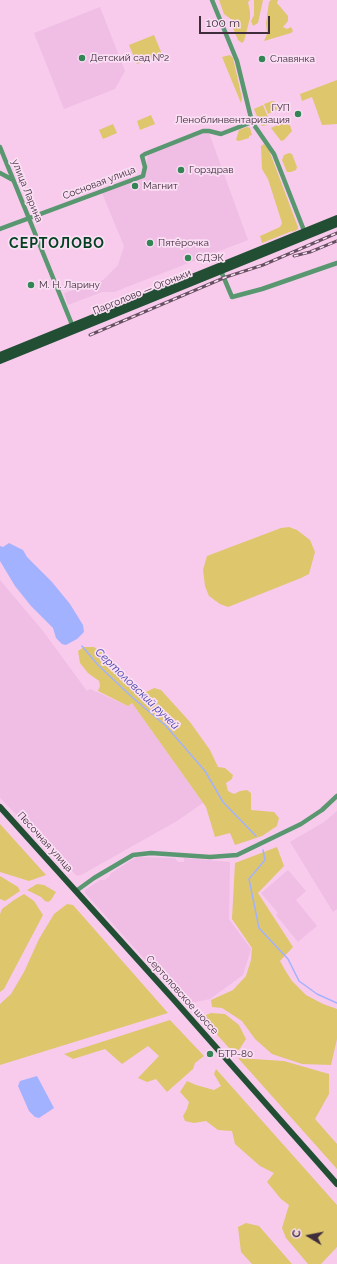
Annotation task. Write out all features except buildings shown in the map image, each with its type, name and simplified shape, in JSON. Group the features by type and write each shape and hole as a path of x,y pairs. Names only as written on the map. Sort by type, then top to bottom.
{"main road":[{"name":"Парголово — Огоньки","path":"0,355 221,271 306,234 337,218"},
{"name":"Парголово — Огоньки","path":"0,361 73,328 306,234 337,224"},
{"name":"Песочная улица","path":"0,807 76,891"},
{"name":"Сертоловское шоссе","path":"76,891 337,1184"}],"street":[{"path":"212,0 237,61 252,122 274,154 306,234"},
{"name":"Сосновая улица","path":"0,230 143,176 145,167 142,156 145,154 203,131 222,134 252,122"},
{"name":"улица Ларина","path":"0,147 73,328"},
{"path":"0,173 13,180"},
{"path":"221,271 232,297 262,289 337,263"},
{"path":"76,891 94,878 133,855 151,853 210,857 237,855 302,824 322,810 337,796"}],"shaded area":[{"path":"219,0 250,0 248,2 250,18 244,41 242,43 238,40 233,28 232,20 224,14"},
{"path":"254,0 263,0 258,23 253,26 251,21 254,15"},
{"path":"271,0 278,0 277,3 288,16 288,21 283,27 287,29 291,27 293,31 291,33 264,41 267,34 266,23 269,2"},
{"name":"Детский сад №2","path":"100,7 125,71 115,89 64,109 34,33"},
{"path":"154,35 162,54 137,64 129,45"},
{"path":"230,55 233,58 242,98 241,103 222,57"},
{"path":"337,80 337,124 322,125 312,97 302,101 300,94"},
{"path":"272,101 276,102 278,109 268,114 264,104"},
{"path":"263,105 269,120 267,125 262,126 254,109"},
{"path":"151,115 155,124 140,130 137,121"},
{"path":"288,120 292,131 284,140 281,141 271,128"},
{"path":"113,124 117,133 103,139 99,130"},
{"path":"247,127 250,128 252,135 249,136 249,138 239,141 236,140 239,130"},
{"path":"208,130 248,240 114,292 102,292 68,305 64,293 103,280 118,265 124,246 102,193 144,177 148,155"},
{"path":"264,144 269,150 298,229 262,243 260,236 280,227 282,223 268,179 262,169 261,146"},
{"path":"289,153 292,154 297,167 296,170 287,172 282,160 284,155"},
{"path":"289,527 297,530 310,540 315,552 309,574 228,607 220,604 209,596 205,586 203,570 207,556 281,528"},
{"path":"0,580 43,631 87,691 90,689 128,706 132,703 203,803 177,821 77,876 0,798"},
{"path":"84,647 94,647 113,660 138,693 142,694 154,688 161,690 190,722 210,750 218,767 225,768 233,775 232,779 226,783 228,791 234,794 247,790 251,793 251,810 274,812 279,818 277,826 262,836 235,845 230,833 215,837 206,807 132,703 128,706 98,691 100,686 99,681 88,673 80,663 78,651"},
{"path":"337,811 337,909 333,912 290,842 324,822"},
{"path":"0,824 46,875 29,881 0,872"},
{"path":"277,847 284,866 258,893 293,947 280,961 292,981 306,995 323,1004 337,1009 337,1039 331,1065 302,1064 272,1054 255,1039 242,1021 222,1008 212,1007 211,1000 233,990 246,976 251,960 252,948 232,919 235,863"},
{"path":"136,857 175,858 178,862 184,862 184,858 230,862 229,919 251,949 243,975 210,999 185,1004 85,893 85,890 100,880 105,880 110,876 110,874"},
{"path":"288,870 306,891 296,900 317,926 298,942 276,915 278,913 261,893"},
{"path":"0,876 18,887 20,891 5,901 0,899"},
{"path":"37,884 44,885 56,892 51,900 48,902 45,901 41,897 27,890"},
{"path":"24,894 34,901 43,915 4,989 0,992 0,914 2,909"},
{"path":"67,904 73,905 168,1013 0,1065 0,1004 11,994 24,972 39,939 54,914"},
{"path":"211,1013 225,1014 239,1025 246,1039 239,1050 230,1049 201,1017"},
{"path":"170,1020 204,1056 195,1063 193,1069 167,1092 156,1079 147,1082 138,1078 159,1056 148,1046 122,1064 105,1049 73,1059 64,1054"},
{"path":"238,1058 284,1061 329,1074 329,1094 315,1119 337,1144 337,1169"},
{"path":"216,1069 337,1205 337,1247 321,1264 308,1264 286,1238 282,1228 289,1205 281,1199 267,1182 274,1173 260,1166 235,1144 232,1131 218,1130 206,1121 194,1123 185,1121 183,1116 189,1102 180,1092 187,1081 214,1090 221,1086 214,1074"},
{"path":"246,1223 259,1226 292,1264 252,1264 241,1252 238,1227"}],"water":[{"path":"9,543 23,550 27,557 52,582 70,604 83,625 84,632 77,639 66,645 62,644 56,638 53,628 31,606 15,586 0,561 0,546 3,547"},
{"path":"37,1076 54,1108 39,1118 35,1117 29,1111 18,1086 20,1081"}],"waterway":[{"name":"Сертоловский ручей","path":"82,646 98,665 166,726 205,771 223,802 256,836"},
{"name":"Сертоловский ручей","path":"263,850 265,860 249,879 259,928 288,959 299,981 317,994 337,1003"}],"railway":[{"path":"90,335 226,277 263,265 337,233"},
{"path":"294,256 310,252 337,241"}],"place":[{"name":"Детский сад №2","path":"82,58"},
{"name":"Славянка","path":"262,59"},
{"name":"ГУП Леноблинвентаризация","path":"298,114"},
{"name":"Горздрав","path":"181,170"},
{"name":"Магнит","path":"135,186"},
{"name":"Пятёрочка","path":"150,243"},
{"name":"СДЭК","path":"188,258"},
{"name":"М. Н. Ларину","path":"31,285"},
{"name":"БТР-80","path":"210,1054"}],"district":[{"name":"СЕРТОЛОВО","path":"57,244"}]}
